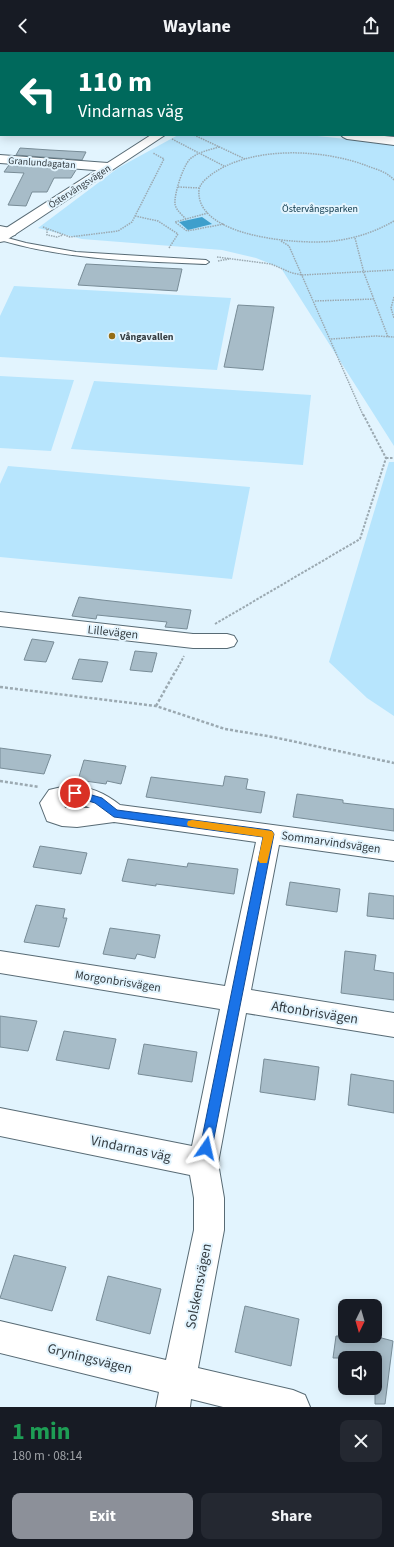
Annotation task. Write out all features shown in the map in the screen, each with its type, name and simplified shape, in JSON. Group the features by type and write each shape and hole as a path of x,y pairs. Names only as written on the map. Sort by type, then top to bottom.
{"street":[{"name":"Östervångsvägen","path":"3,234 108,167 165,136"},
{"path":"355,136 394,141"},
{"name":"Granlundagatan","path":"0,159 108,167"},
{"name":"Lillevägen","path":"0,619 193,641 226,641"},
{"path":"57,796 75,793 98,800 114,813 269,834 203,1163"},
{"name":"Sommarvindsvägen","path":"269,834 394,851"},
{"name":"Morgonbrisvägen","path":"0,962 236,999"},
{"name":"Aftonbrisvägen","path":"236,999 394,1025"},
{"name":"Vindarnas väg","path":"0,1122 203,1163"},
{"name":"Solskensvägen","path":"176,1393 209,1230 209,1198 203,1163"},
{"name":"Gryningsvägen","path":"0,1337 176,1393 293,1407"}],"lane":[{"path":"3,234 42,249 70,254 206,262"}],"path":[{"path":"165,136 225,166"},
{"path":"196,136 246,159"},
{"path":"186,219 178,212 175,203 182,174 188,161 200,153 219,147"},
{"path":"41,227 70,237 118,231 132,222 164,159 150,151"},
{"path":"394,180 369,165 334,157 308,154 282,154 246,159 225,166 208,177 200,188 200,203 211,217 231,228 259,237 281,241 324,242 355,238 381,229 394,221"},
{"path":"178,187 200,188"},
{"path":"167,225 208,213"},
{"path":"135,216 151,218 167,225 178,234 167,253"},
{"path":"176,223 186,230"},
{"path":"176,233 224,224"},
{"path":"171,229 181,227"},
{"path":"48,229 46,231 47,235 57,237 64,235"},
{"path":"355,238 364,273 388,336"},
{"path":"156,706 193,641 222,618 360,539 386,458 369,428 315,302 289,246 281,241"},
{"path":"206,262 236,258 270,264 292,274 302,275 364,273 394,270"},
{"path":"394,297 390,304 394,318"},
{"path":"315,302 374,299"},
{"path":"331,339 394,337"},
{"path":"386,458 394,458"},
{"path":"0,687 156,706 225,729 273,737 394,763"},
{"path":"0,781 42,788 57,796"}],"green space":[{"name":"Östervångsparken","path":"176,136 318,136 394,144 394,446 281,268 256,258 222,250 82,239 38,228 118,168"},
{"name":"Vångavallen","path":"14,286 231,298 217,370 0,357 0,316"},
{"path":"0,376 74,380 51,451 0,448"},
{"path":"94,381 311,395 303,465 71,449"},
{"path":"389,462 394,462 394,716 367,698 329,662"},
{"path":"8,466 250,487 232,579 0,557 0,484"}],"water":[{"path":"202,217 212,224 188,230 179,222"}],"building":[{"path":"20,148 86,152 82,160 16,155"},
{"path":"9,165 76,170 71,178 54,178 47,192 32,192 26,206 8,205 24,173 4,172"},
{"path":"86,264 182,269 177,291 78,285"},
{"path":"238,305 274,307 263,370 224,367"},
{"path":"79,597 191,610 187,629 165,627 167,622 97,615 96,619 72,616"},
{"path":"32,639 54,642 46,662 24,660"},
{"path":"135,651 157,653 152,672 130,670"},
{"path":"79,659 108,662 102,682 72,679"},
{"path":"0,748 51,755 44,774 0,768"},
{"path":"84,760 126,766 121,784 107,781 106,784 78,780"},
{"path":"225,776 248,779 246,789 265,792 261,813 146,797 151,777 223,786"},
{"path":"297,794 343,800 343,803 394,809 394,831 293,817"},
{"path":"40,846 87,853 81,874 33,867"},
{"path":"128,859 187,867 188,863 238,869 234,894 122,881"},
{"path":"290,882 340,889 337,912 286,905"},
{"path":"369,893 394,896 394,919 367,916"},
{"path":"36,905 65,909 63,918 67,918 59,947 24,942"},
{"path":"110,928 160,935 155,958 137,954 135,959 103,954"},
{"path":"345,951 376,955 374,970 394,973 394,1000 341,993"},
{"path":"0,1016 37,1021 28,1051 0,1047"},
{"path":"64,1031 116,1039 109,1069 56,1060"},
{"path":"144,1044 197,1052 192,1082 138,1074"},
{"path":"264,1059 319,1067 315,1100 260,1092"},
{"path":"351,1074 394,1081 394,1113 348,1105"},
{"path":"14,1255 66,1267 52,1311 0,1298"},
{"path":"108,1276 161,1289 150,1334 96,1320"},
{"path":"245,1306 299,1319 291,1366 235,1352"},
{"path":"336,1336 338,1336 338,1343 382,1343 382,1338 393,1341 385,1404 375,1404 375,1395 382,1395 382,1351 338,1351 338,1358 333,1358"}],"slow traffic":[{"path":"192,824 269,834 263,860"}],"place":[{"name":"Vångavallen","path":"112,336"}],"route":[{"path":"75,793 98,800 114,813 269,834 206,1148"}]}
